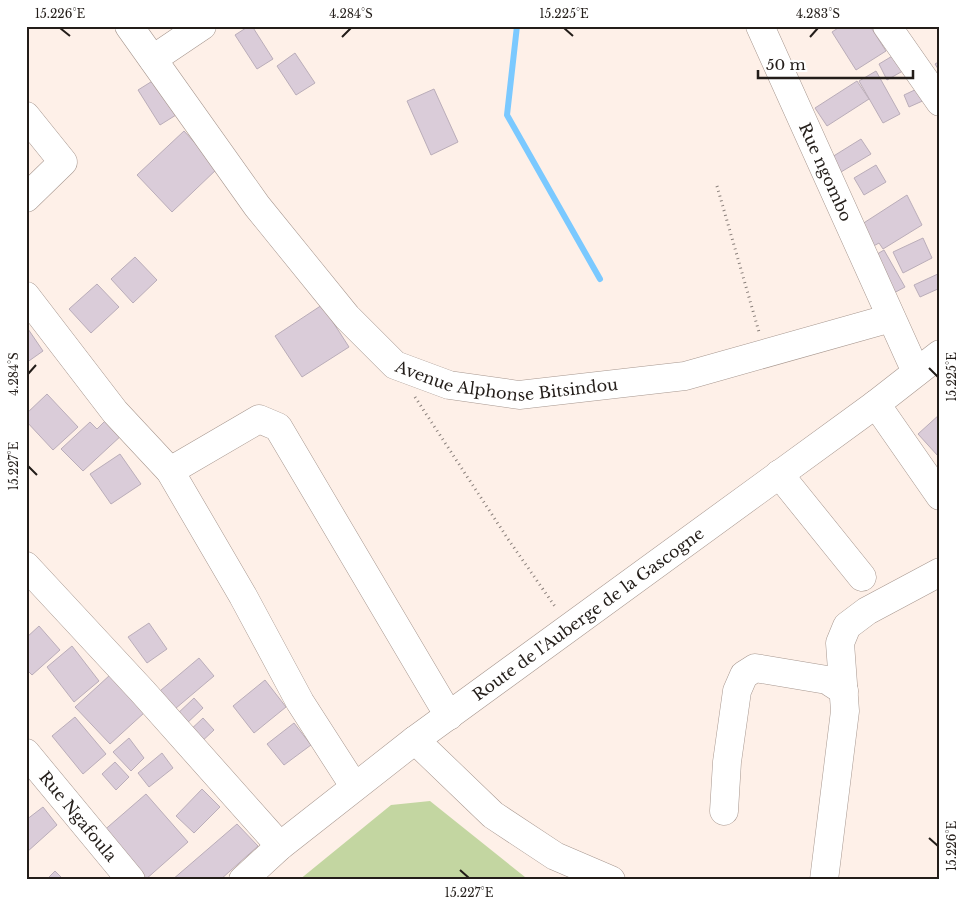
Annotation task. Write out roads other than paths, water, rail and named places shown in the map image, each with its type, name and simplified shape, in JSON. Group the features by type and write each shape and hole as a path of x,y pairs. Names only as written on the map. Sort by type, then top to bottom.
{"street":[{"name":"Avenue Alphonse Bitsindou","path":"129,26 258,206 347,317 395,365 449,385 519,395 685,376 891,318"},
{"path":"153,59 202,26"},
{"name":"Rue ngombo","path":"760,26 916,372"},
{"path":"887,26 940,102"},
{"path":"26,116 63,162 26,198"},
{"path":"26,296 115,412 170,470 243,596 300,702 354,786"},
{"name":"Route de l'Auberge de la Gascogne","path":"242,880 280,846 354,786 876,404 940,354"},
{"path":"876,404 940,496"},
{"path":"170,470 259,419 278,428 449,716"},
{"path":"779,474 862,578"},
{"path":"26,566 143,692 280,846"},
{"path":"824,880 845,710 840,643 847,626 867,612 940,572"},
{"path":"724,811 727,762 737,692 744,676 755,668 827,680 844,691"},
{"path":"416,740 493,815 555,856 611,880"},
{"name":"Rue Ngafoula","path":"26,752 131,880"}],"waterway":[{"path":"517,26 507,115 600,279"}]}
